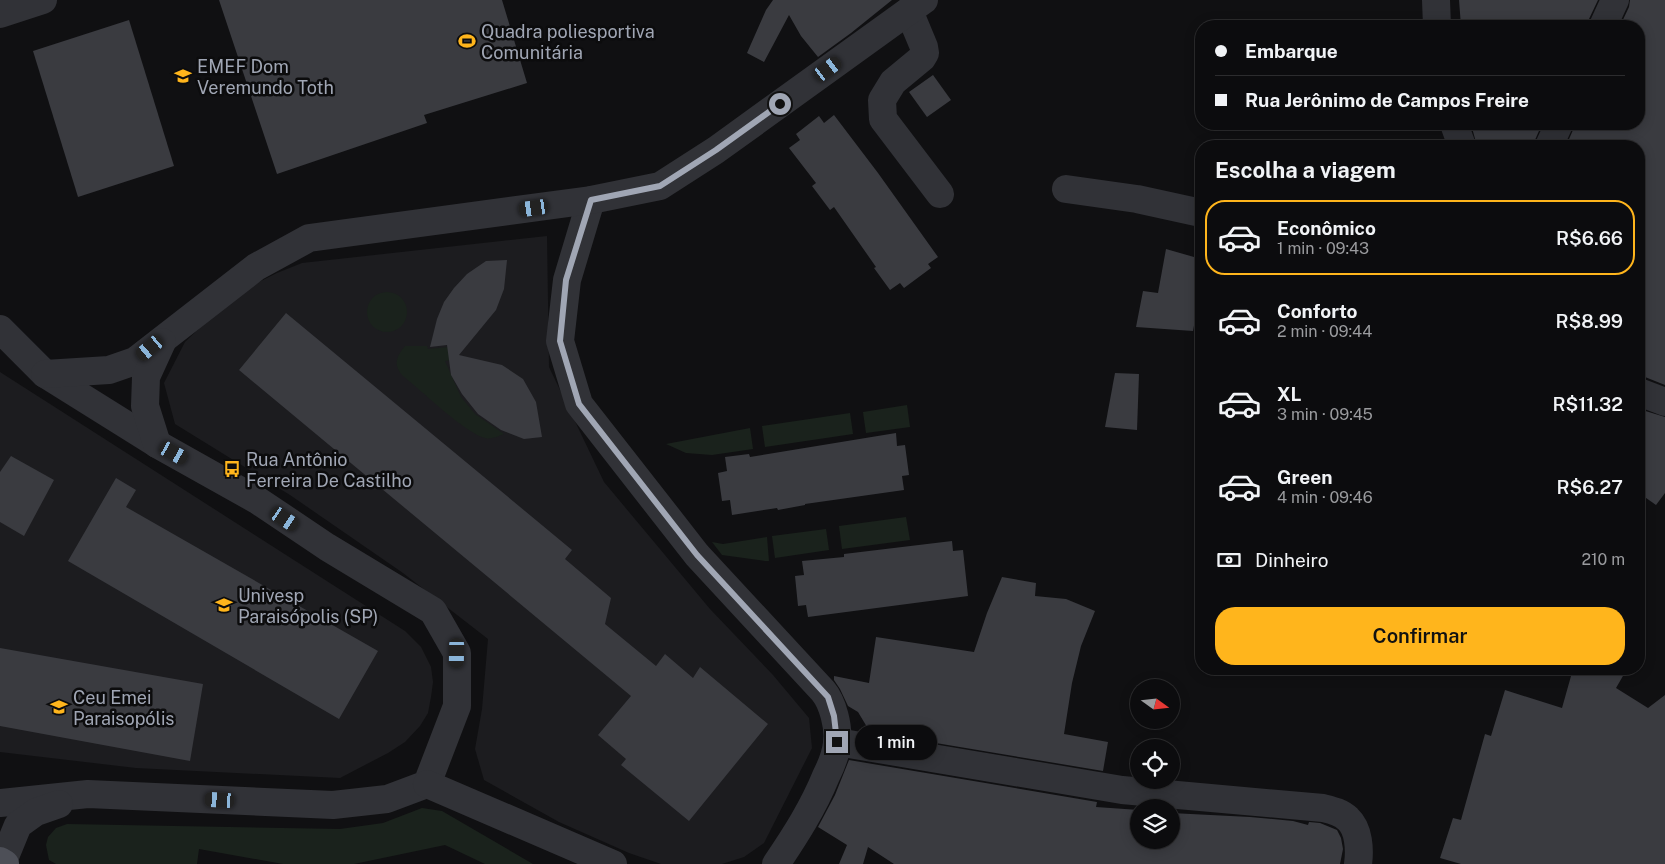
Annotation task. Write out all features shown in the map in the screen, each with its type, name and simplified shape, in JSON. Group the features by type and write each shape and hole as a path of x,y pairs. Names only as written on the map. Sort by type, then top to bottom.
{"street":[{"path":"0,14 43,0"},
{"path":"1436,0 1437,20"},
{"path":"1606,20 1615,0"},
{"path":"45,374 109,370 135,361 164,336 256,267 309,238 591,200 660,186 716,150 916,6 925,53 922,58 893,82 882,100 884,119 940,194"},
{"path":"1066,189 1137,199 1195,212"},
{"path":"591,200 566,280 560,341 579,404 697,555 828,697 834,716 837,742 831,764 808,816 776,864"},
{"path":"0,329 45,374 157,444 257,500 327,547 433,611 457,653 457,706 427,784"},
{"path":"157,444 145,406 146,377 164,336"},
{"path":"1645,394 1665,402"},
{"path":"837,742 1122,790 1322,808 1337,812 1349,819 1358,836 1358,864"},
{"path":"0,803 88,794 333,805 387,798 427,784 613,864"},
{"path":"2,863 18,825 36,812 88,794"}],"shaded area":[{"path":"547,236 549,367 604,482 710,609 773,675 809,718 812,748 764,843 744,857 722,864 661,864 629,853 559,822 484,780 475,749 482,709 488,639 403,573 290,495 175,424 164,383 185,342 214,314 251,286 302,263"},
{"path":"387,292 401,298 407,312 401,326 387,332 373,326 367,312 373,298"},
{"path":"405,346 427,346 428,349 449,347 451,360 445,361 461,397 475,414 504,434 494,438 485,438 476,434 455,420 403,376 398,368 397,361 399,354"},
{"path":"0,372 405,631 421,647 431,667 433,682 431,697 428,713 420,726 405,742 340,778 136,768 0,752"},
{"path":"907,405 910,427 866,433 863,412"},
{"path":"850,413 853,434 765,447 762,426"},
{"path":"750,428 753,449 712,455 686,453 666,444"},
{"path":"906,517 910,540 842,549 839,526"},
{"path":"826,529 829,550 775,558 772,536"},
{"path":"767,537 769,561 722,555 712,542 723,544"},
{"path":"422,808 442,811 533,864 485,864 445,845 354,864 283,864 199,849 197,864 56,864 49,860 46,845 48,837 56,828 67,824 340,829 383,823"}],"building":[{"path":"219,0 502,0 527,83 424,115 427,123 277,174"},
{"path":"773,0 892,0 818,57 801,36 789,15 764,62 747,53 766,10"},
{"path":"1459,0 1598,0 1589,20 1461,20"},
{"path":"1630,0 1665,0 1665,385 1645,377 1645,140 1569,140 1573,130 1645,130 1645,20 1623,20"},
{"path":"129,20 174,166 78,197 33,51"},
{"path":"933,75 951,100 927,117 909,92"},
{"path":"834,115 938,257 928,264 931,268 904,288 900,283 890,290 834,207 830,210 812,186 816,183 789,148 800,140 796,134 819,116 824,123"},
{"path":"1473,130 1539,130 1535,140 1475,140"},
{"path":"1166,249 1195,257 1195,320 1193,331 1136,327 1143,291 1158,293"},
{"path":"507,260 504,289 496,310 459,355 502,365 523,379 536,402 542,437 524,439 501,430 478,414 462,394 451,375 447,345 430,347 437,319 444,302 454,288 467,274 486,261"},
{"path":"286,313 572,550 565,559 611,598 605,624 656,666 665,654 693,678 700,667 768,724 689,821 621,765 626,759 598,735 631,696 239,370"},
{"path":"1115,373 1139,374 1137,430 1105,427"},
{"path":"1645,411 1665,417 1665,493 1656,505 1645,497"},
{"path":"896,433 897,446 905,445 909,475 902,476 904,490 805,504 778,510 777,508 732,515 730,500 722,501 718,473 727,471 725,457 749,454 750,457"},
{"path":"11,456 54,480 24,536 0,522 0,472"},
{"path":"116,478 136,490 126,507 378,651 339,719 68,561"},
{"path":"952,541 953,551 963,550 968,596 808,617 806,605 798,606 795,576 804,575 802,561 844,557 844,554"},
{"path":"1002,577 1036,583 1035,596 1066,599 1095,611 1081,646 1072,683 1064,734 1108,742 1103,771 870,732 858,712 848,706 834,680 834,676 869,683 876,637 974,652"},
{"path":"0,648 203,684 190,761 0,726"},
{"path":"1571,675 1624,675 1616,688 1648,708 1665,695 1665,864 1461,864 1440,858 1453,818 1461,820 1485,734 1491,736 1505,690 1562,708"},
{"path":"849,760 1097,802 1096,807 1130,809 1130,849 1180,849 1180,813 1250,817 1293,821 1308,825 1309,822 1320,823 1337,830 1343,849 1340,864 894,864 868,847 863,864 839,864 847,845 818,827 835,795"}],"place":[{"name":"Quadra poliesportiva Comunitária","path":"467,41"},
{"name":"EMEF Dom Veremundo Toth","path":"183,76"},
{"name":"Rua Antônio Ferreira De Castilho","path":"232,469"},
{"name":"Univesp Paraisópolis (SP)","path":"224,605"},
{"name":"Ceu Emei Paraisopólis","path":"59,707"}],"route":[{"path":"780,104 716,150 660,186 591,200 566,280 560,341 579,404 697,555 828,697 834,716 837,742"}]}
